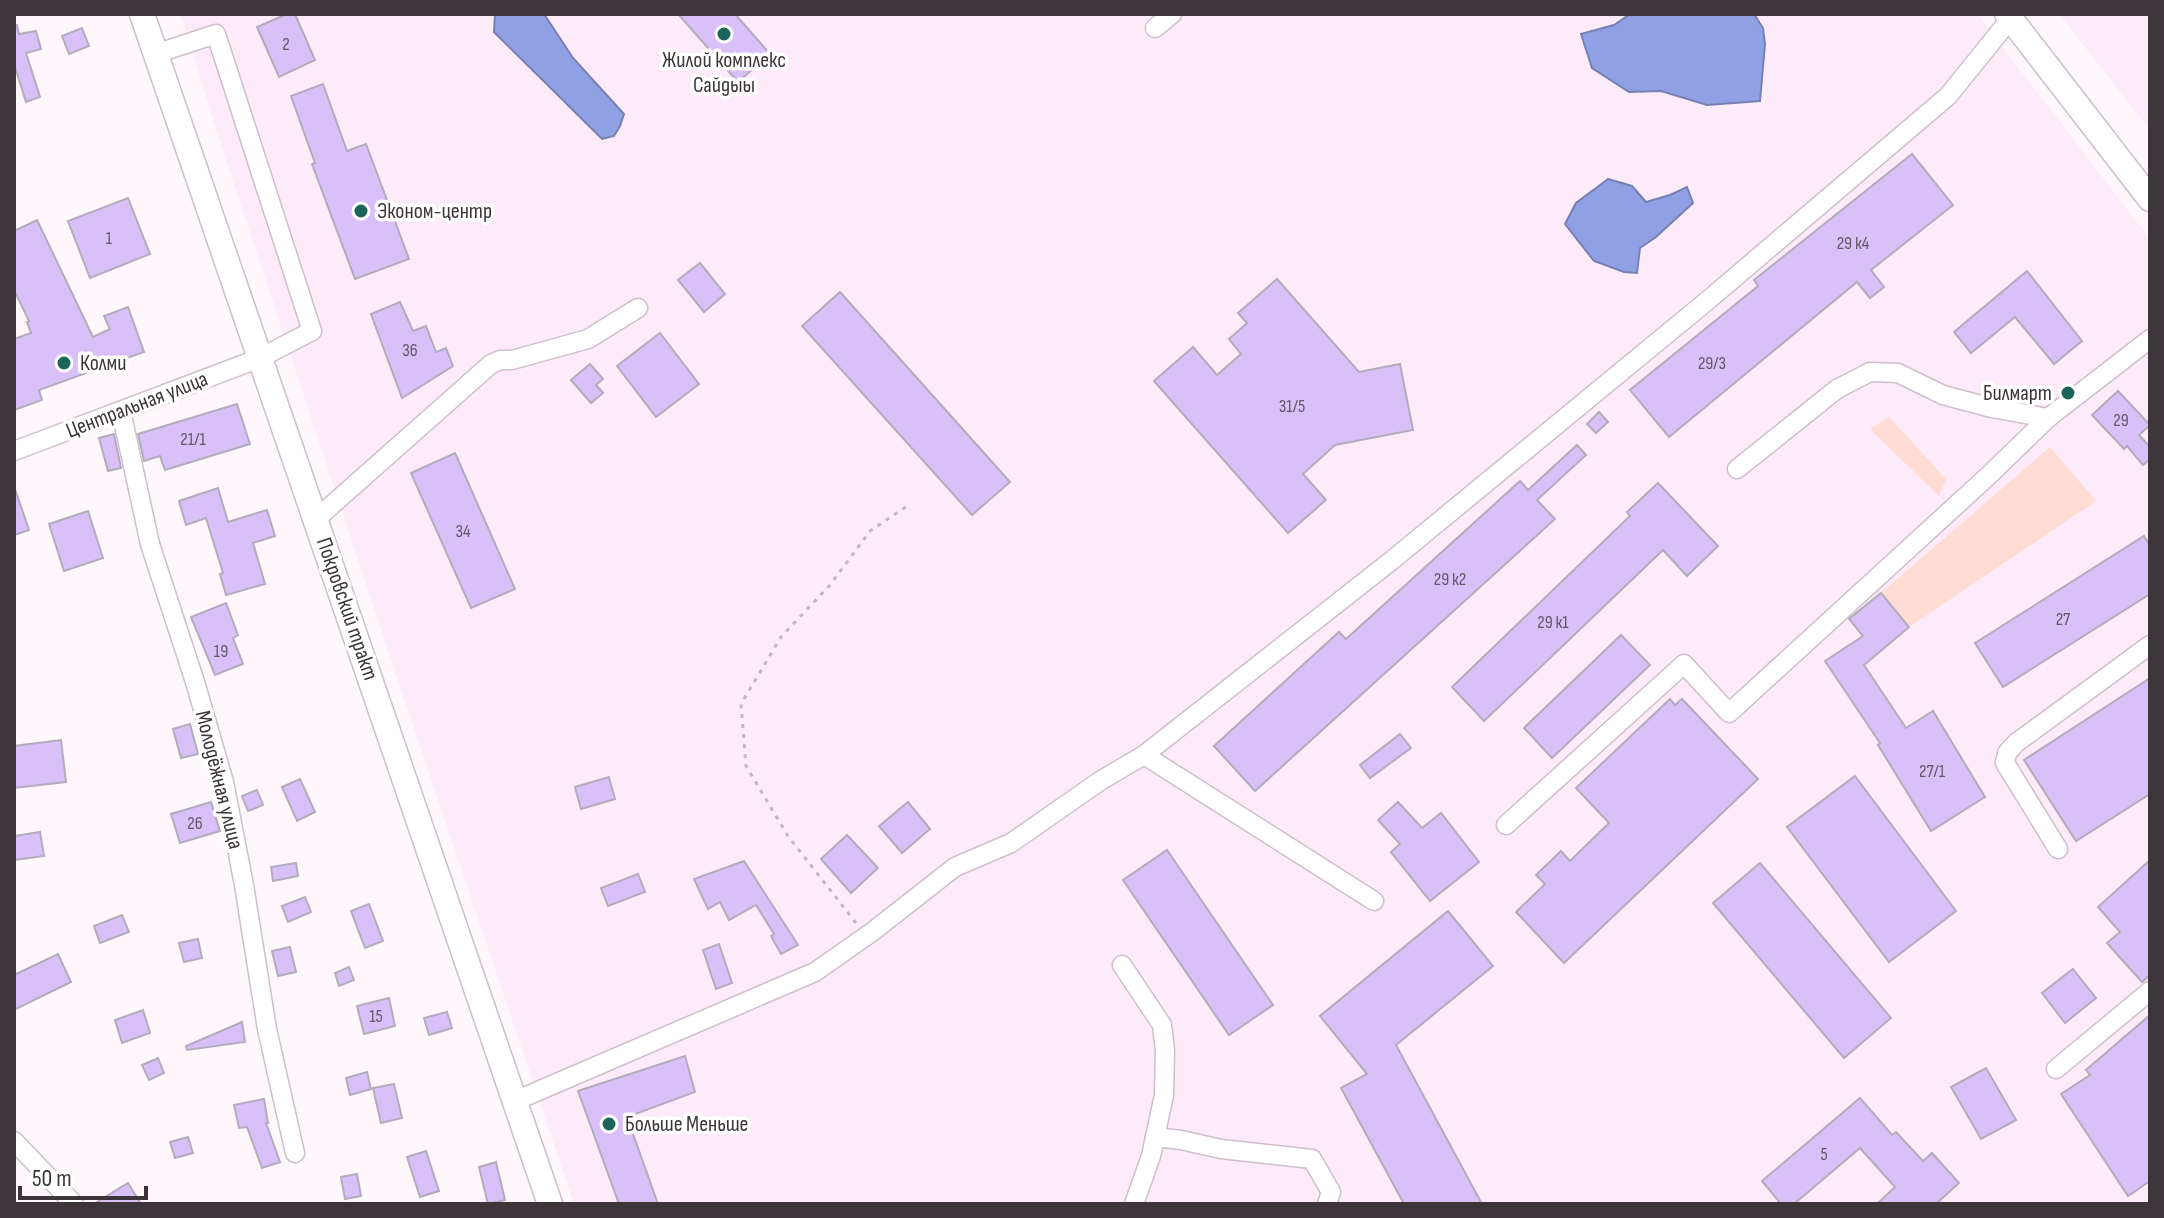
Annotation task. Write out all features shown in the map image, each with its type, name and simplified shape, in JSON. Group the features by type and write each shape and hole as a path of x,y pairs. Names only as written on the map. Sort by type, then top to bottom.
{"main road":[{"name":"Покровский тракт","path":"142,14 550,1204"},
{"path":"2009,16 2150,199"}],"street":[{"path":"1155,28 1172,14"},
{"path":"515,1101 815,972 955,867 1011,843 1100,781 1144,755 1391,561 1876,158 1948,96 2009,16"},
{"name":"Центральная улица","path":"14,451 260,358 312,331 216,34 155,54"},
{"path":"316,519 491,364 588,339 638,308"},
{"path":"1506,825 1684,664 1729,713 2048,418 2150,339"},
{"path":"1737,469 1837,389 1870,372 1898,373 1943,395 2048,418"},
{"name":"Молодёжная улица","path":"121,411 150,544 224,782 267,1029 295,1153"},
{"path":"2058,849 2005,763 2007,753 2016,743 2150,645"},
{"path":"1144,755 1374,901"},
{"path":"1122,965 1162,1025 1165,1051 1164,1095 1151,1156 1134,1204"},
{"path":"2056,1069 2150,991"},
{"path":"1155,1137 1221,1149 1312,1159 1331,1192 1327,1204"},
{"path":"14,1141 74,1204"}],"path":[{"path":"866,936 788,836 746,766 741,704 781,637 830,585 870,531 910,504"}],"shaded area":[{"path":"180,14 1977,14 2150,239 2150,1204 574,1204 397,678"},
{"path":"2059,14 2150,14 2150,130"},
{"path":"1889,417 1946,479 1939,496 1870,429"},
{"path":"2050,447 2096,501 1909,627 1881,593"}],"water":[{"path":"495,14 544,14 573,58 624,114 614,136 602,139 494,32"},
{"path":"1630,14 1754,14 1763,28 1765,44 1760,101 1707,105 1661,91 1629,92 1592,68 1581,34 1614,25"},
{"path":"1608,179 1632,186 1646,202 1687,187 1693,203 1640,248 1637,273 1624,272 1594,261 1565,224 1576,203"}],"building":[{"path":"287,14 295,14 315,60 279,77 257,27"},
{"name":"Жилой комплекс Сайдыы","path":"678,14 735,14 770,54 738,82"},
{"path":"17,25 19,34 36,31 41,49 26,53 40,97 26,102 14,64 14,26"},
{"path":"82,28 89,46 69,54 62,36"},
{"name":"Эконом-центр","path":"323,84 347,151 366,144 409,259 355,279 312,164 315,163 291,96"},
{"path":"1912,154 1953,205 1871,270 1884,287 1870,298 1857,282 1669,437 1630,390 1758,286 1754,280"},
{"path":"128,198 150,254 90,278 68,221"},
{"name":"Колми","path":"37,220 93,337 110,329 104,316 128,307 144,352 39,390 42,400 14,410 14,339 31,333 29,321 14,290 14,231"},
{"path":"700,263 725,294 704,312 678,280"},
{"path":"2027,271 2082,341 2054,364 2015,317 1971,353 1954,332"},
{"path":"1277,279 1359,372 1400,364 1413,430 1335,445 1303,474 1326,500 1288,533 1154,381 1193,347 1217,375 1241,354 1229,339 1247,323 1238,313"},
{"path":"840,292 1010,482 972,515 802,326"},
{"path":"400,302 413,331 426,326 436,352 446,348 453,366 402,398 371,314"},
{"path":"660,333 699,384 656,417 617,366"},
{"path":"590,364 603,379 596,385 603,393 591,403 571,380"},
{"path":"2118,391 2150,425 2139,435 2150,447 2150,459 2143,465 2092,415"},
{"path":"237,404 250,444 165,470 160,456 144,461 138,434"},
{"path":"1599,412 1608,422 1596,433 1587,424"},
{"path":"114,434 121,468 108,471 99,438"},
{"path":"1577,445 1586,455 1537,500 1555,519 1255,791 1214,746 1339,632 1346,639 1520,481 1528,490"},
{"path":"455,453 515,589 471,608 411,473"},
{"path":"1658,483 1718,546 1687,576 1663,550 1484,721 1452,687 1630,516 1627,512"},
{"path":"218,488 228,522 267,510 275,536 253,543 265,584 226,595 220,574 223,573 206,518 186,525 179,501"},
{"path":"14,493 29,530 14,535"},
{"path":"88,511 103,558 64,571 49,524"},
{"path":"2144,536 2150,546 2150,594 2003,687 1975,643"},
{"path":"1881,593 1909,627 1864,665 1906,728 1933,711 1985,797 1931,831 1878,745 1880,743 1825,661 1863,636 1849,619"},
{"path":"226,603 238,635 233,638 243,664 215,675 191,617"},
{"path":"1621,635 1650,665 1552,758 1524,728"},
{"path":"2150,678 2150,794 2076,841 2024,760"},
{"path":"1670,699 1675,705 1682,699 1758,779 1564,963 1516,912 1545,884 1536,875 1561,851 1570,861 1609,823 1576,788"},
{"path":"190,724 198,754 181,758 173,729"},
{"path":"1400,734 1411,748 1370,778 1360,765"},
{"path":"61,740 66,782 14,788 14,746"},
{"path":"1855,776 1956,911 1889,962 1787,827"},
{"path":"609,777 615,799 581,809 575,787"},
{"path":"300,779 315,812 297,821 282,787"},
{"path":"257,790 263,805 248,811 242,796"},
{"path":"211,802 220,831 180,843 171,814"},
{"path":"908,802 930,829 902,853 879,826"},
{"path":"1398,802 1422,828 1441,813 1479,862 1430,901 1391,852 1400,844 1378,820"},
{"path":"40,832 44,856 14,860 14,836"},
{"path":"847,835 878,868 851,893 821,859"},
{"path":"1167,850 1273,1005 1229,1035 1123,880"},
{"path":"2150,860 2150,975 2142,982 2107,943 2120,932 2098,907"},
{"path":"744,861 798,945 781,954 771,936 774,934 756,905 729,920 720,902 708,909 694,879"},
{"path":"296,863 298,876 273,881 271,867"},
{"path":"1760,863 1891,1018 1844,1058 1713,903"},
{"path":"638,874 645,892 608,906 601,888"},
{"path":"305,897 311,912 288,922 282,906"},
{"path":"369,904 383,941 365,948 351,911"},
{"path":"1448,911 1493,966 1396,1045 1482,1204 1404,1204 1341,1088 1367,1074 1320,1016"},
{"path":"122,915 129,932 100,943 94,926"},
{"path":"198,939 202,958 184,962 179,943"},
{"path":"719,944 732,983 716,989 703,950"},
{"path":"290,947 296,972 278,976 272,951"},
{"path":"58,954 71,982 14,1010 14,975"},
{"path":"349,967 354,980 339,986 335,973"},
{"path":"2073,969 2096,998 2065,1023 2042,993"},
{"path":"389,998 395,1026 364,1034 357,1006"},
{"path":"143,1010 150,1033 122,1043 115,1020"},
{"path":"447,1012 452,1028 429,1035 424,1018"},
{"path":"2150,1015 2150,1181 2128,1196 2061,1094 2090,1075 2086,1070"},
{"path":"242,1022 245,1042 187,1050 186,1046"},
{"name":"Больше Меньше","path":"685,1056 695,1092 627,1117 658,1204 619,1204 578,1091"},
{"path":"158,1058 164,1073 149,1080 142,1065"},
{"path":"1986,1068 2016,1120 1981,1139 1951,1087"},
{"path":"367,1072 371,1089 350,1095 346,1078"},
{"path":"394,1084 402,1118 381,1123 373,1088"},
{"path":"1860,1098 1892,1135 1896,1132 1923,1161 1932,1153 1959,1183 1936,1204 1877,1204 1895,1187 1860,1148 1794,1204 1781,1204 1762,1181"},
{"path":"264,1099 266,1123 280,1162 262,1168 247,1127 239,1128 234,1105"},
{"path":"188,1137 193,1153 175,1158 170,1142"},
{"path":"426,1151 439,1191 420,1197 407,1157"},
{"path":"496,1162 505,1200 488,1204 479,1167"},
{"path":"357,1174 361,1196 345,1199 341,1177"},
{"path":"128,1183 141,1204 94,1204"}],"place":[{"name":"Жилой комплекс Сайдыы","path":"724,34"},
{"name":"Эконом-центр","path":"361,211"},
{"name":"Колми","path":"64,363"},
{"name":"Билмарт","path":"2068,393"},
{"name":"Больше Меньше","path":"609,1124"}]}
